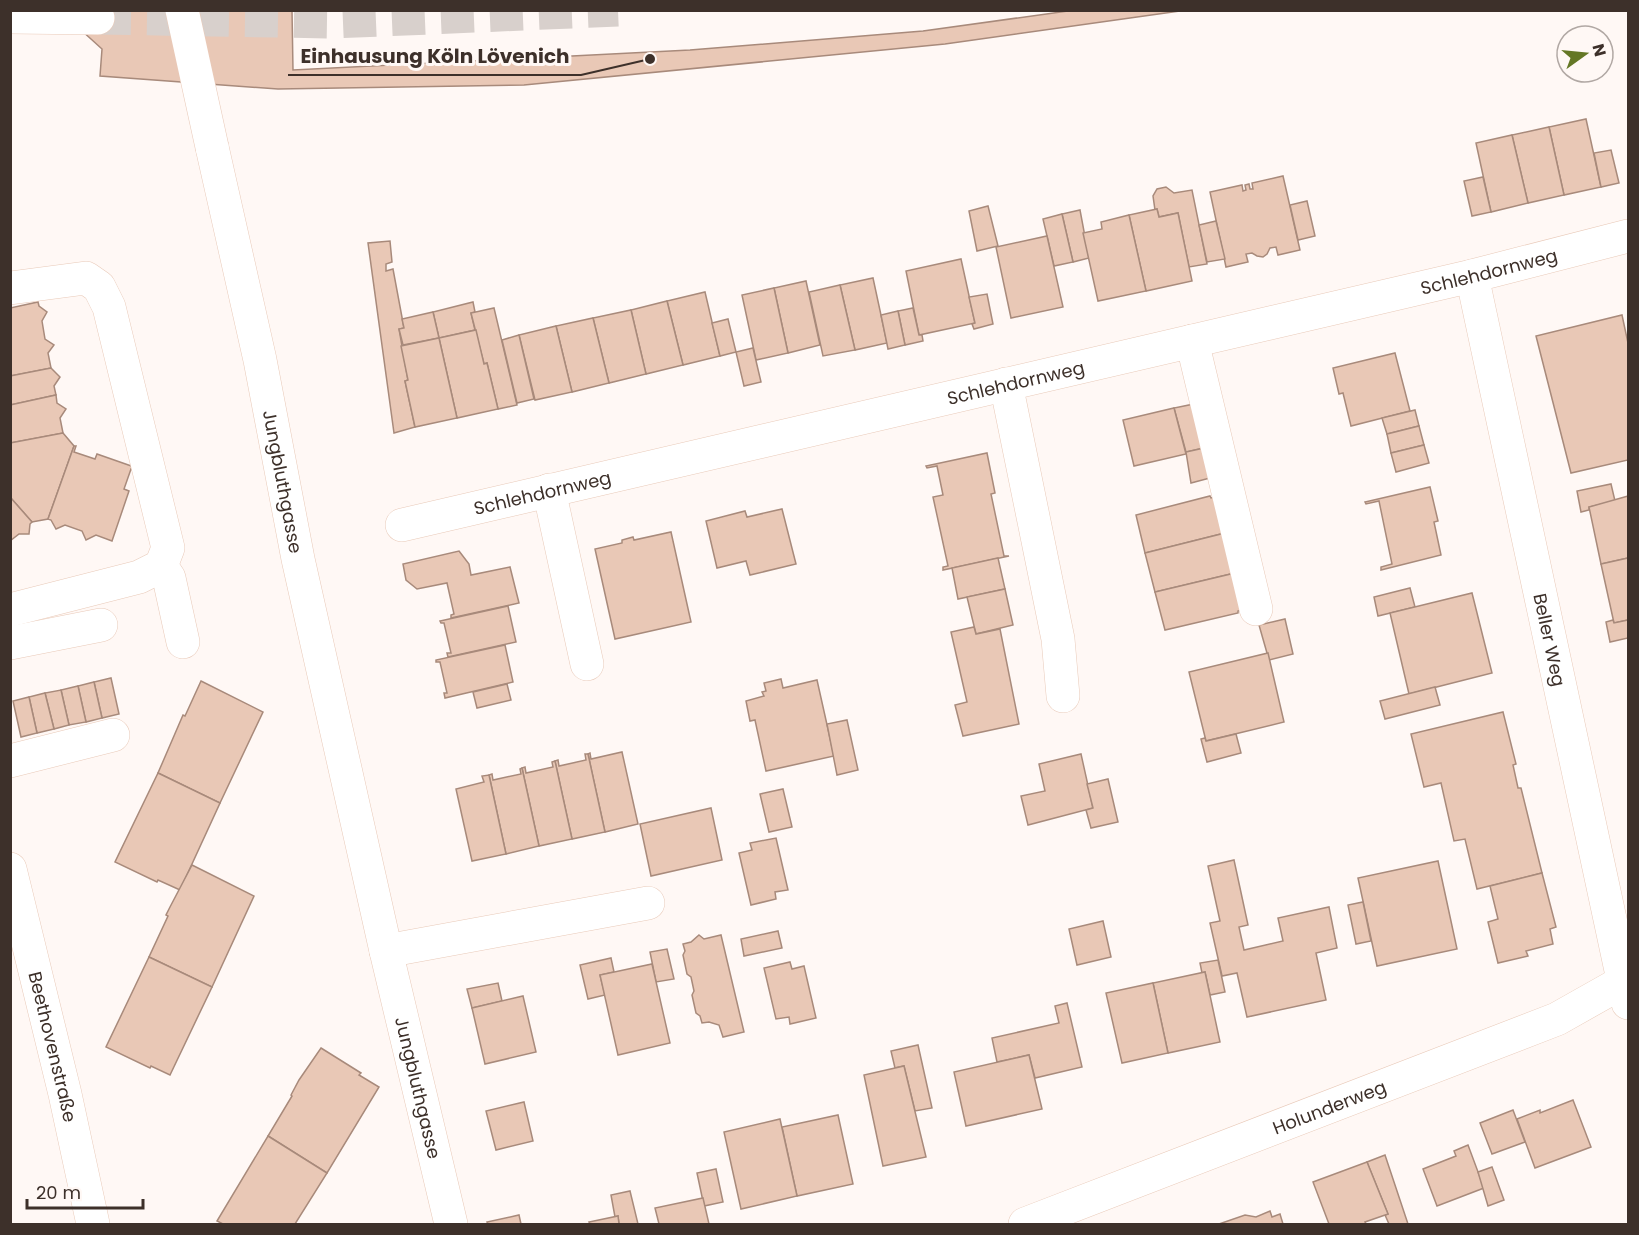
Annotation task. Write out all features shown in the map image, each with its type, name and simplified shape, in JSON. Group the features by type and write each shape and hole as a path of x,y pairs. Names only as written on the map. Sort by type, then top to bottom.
{"main road":[{"name":"Jungbluthgasse","path":"182,10 260,360 298,559 386,951 451,1224"},
{"path":"10,17 98,18"},
{"name":"Schlehdornweg","path":"402,525 1472,276 1629,236"},
{"name":"Beller Weg","path":"1472,276 1627,987"},
{"path":"10,288 86,278 99,287 109,307 168,548 161,566 139,577 10,610"},
{"path":"1192,341 1257,609"},
{"path":"1006,384 1058,639 1063,696"},
{"path":"549,490 587,664"},
{"path":"161,566 169,578 183,642"},
{"path":"10,644 101,625"},
{"path":"10,761 113,735"},
{"name":"Beethovenstraße","path":"10,869 65,1094 93,1224"},
{"path":"386,951 648,903"},
{"name":"Holunderweg","path":"1025,1224 1557,1019 1627,987"}],"building":[{"path":"59,10 292,10 293,70 690,50 923,31 1075,10 1187,10 945,44 524,85 278,89 100,76 102,49"},
{"path":"1586,119 1601,187 1564,195 1549,127"},
{"path":"1549,127 1564,195 1528,203 1512,135"},
{"path":"1512,135 1528,203 1491,212 1476,143"},
{"path":"1611,150 1619,183 1601,187 1594,153"},
{"path":"1283,176 1300,250 1278,255 1276,247 1270,248 1263,257 1252,253 1246,254 1248,262 1226,267 1210,192 1242,185 1243,191 1246,190 1245,185 1249,184 1250,189 1253,189 1252,183"},
{"path":"1483,177 1491,212 1472,216 1464,181"},
{"path":"1166,187 1174,193 1192,190 1207,264 1189,267 1178,213 1159,217 1157,209 1155,210 1153,196 1157,189"},
{"path":"1307,201 1315,236 1298,240 1290,205"},
{"path":"988,206 998,246 977,251 969,211"},
{"path":"1157,209 1159,217 1178,213 1192,281 1146,291 1129,215"},
{"path":"1080,210 1089,258 1073,262 1062,214"},
{"path":"1062,214 1073,262 1054,266 1043,219"},
{"path":"1129,215 1146,291 1098,301 1083,233 1102,229 1101,222"},
{"path":"1216,221 1225,259 1207,262 1199,225"},
{"path":"1047,236 1063,307 1011,318 996,247"},
{"path":"390,241 392,262 386,264 386,271 393,269 404,328 399,329 408,380 405,381 415,427 394,433 368,243"},
{"path":"961,259 975,323 919,335 906,271"},
{"path":"873,278 887,343 855,350 840,285"},
{"path":"806,281 820,345 788,353 774,288"},
{"path":"840,285 855,350 823,356 809,292"},
{"path":"774,288 788,353 756,360 742,295"},
{"path":"705,292 720,356 683,365 667,301"},
{"path":"987,294 993,324 974,329 972,324 975,323 969,297"},
{"path":"667,301 683,365 646,374 631,310"},
{"path":"38,302 39,306 47,312 42,321 45,339 54,345 48,353 51,368 10,376 10,308"},
{"path":"473,302 475,312 471,313 475,330 439,338 433,312"},
{"path":"494,308 517,405 498,409 487,363 484,364 471,313"},
{"path":"913,308 919,335 922,335 923,341 905,345 898,311"},
{"path":"631,310 646,374 609,383 593,318"},
{"path":"898,311 905,345 888,349 881,315"},
{"path":"433,312 439,338 403,345 399,329 404,328 402,319"},
{"path":"1622,315 1628,343 1628,460 1571,473 1536,336"},
{"path":"593,318 609,383 572,392 556,326"},
{"path":"728,319 736,352 720,356 712,323"},
{"path":"556,326 572,392 535,400 519,335"},
{"path":"476,330 498,409 457,418 439,338"},
{"path":"519,335 534,399 517,403 502,340"},
{"path":"439,338 457,418 415,427 405,381 408,380 401,346"},
{"path":"753,348 761,382 744,386 736,352"},
{"path":"1395,353 1410,411 1351,426 1343,393 1339,394 1333,368"},
{"path":"51,368 60,377 54,386 56,395 10,405 10,376"},
{"path":"56,395 57,403 66,409 60,418 63,433 10,443 10,405"},
{"path":"1194,404 1204,448 1186,452 1174,408"},
{"path":"1174,408 1186,454 1134,466 1123,420"},
{"path":"1415,410 1419,426 1387,434 1382,418"},
{"path":"1419,426 1424,445 1391,453 1387,434"},
{"path":"63,433 74,446 48,519 32,522 10,497 10,443"},
{"path":"1424,445 1429,463 1396,472 1391,453"},
{"path":"74,446 76,446 74,452 95,459 97,454 137,468 136,471 131,469 124,489 129,491 112,541 96,535 86,540 82,531 65,525 56,529 48,519"},
{"path":"1204,448 1210,478 1191,483 1186,452"},
{"path":"987,453 995,493 991,494 1004,556 1009,556 943,570 943,567 948,566 933,497 943,495 937,466 927,468 926,466"},
{"path":"1611,484 1615,501 1589,507 1589,510 1581,512 1577,491"},
{"path":"1430,487 1438,521 1434,522 1441,555 1381,570 1381,567 1392,564 1379,501 1366,504 1365,502"},
{"path":"1210,496 1211,498 1216,497 1225,533 1145,553 1136,515"},
{"path":"1628,496 1628,558 1601,564 1589,507"},
{"path":"10,497 32,522 29,534 19,534 10,541"},
{"path":"782,509 796,564 750,575 746,561 717,568 706,521 745,511 747,517"},
{"path":"671,532 691,622 615,639 595,549 622,543 622,540 633,537 634,540"},
{"path":"1225,533 1235,573 1155,592 1145,553"},
{"path":"459,551 469,564 471,575 510,567 519,603 451,618 454,614 447,583 417,589 406,580 403,564"},
{"path":"998,558 1005,589 958,599 952,568"},
{"path":"1628,558 1628,620 1614,623 1601,564"},
{"path":"1235,573 1244,609 1238,613 1165,630 1155,592"},
{"path":"1410,588 1415,607 1378,616 1374,597"},
{"path":"1005,589 1013,625 976,634 967,597"},
{"path":"1472,593 1492,673 1409,694 1390,613"},
{"path":"508,606 516,642 448,657 447,653 451,653 444,623 440,621"},
{"path":"1285,619 1293,654 1269,660 1259,625"},
{"path":"1613,620 1614,623 1628,620 1628,638 1610,642 1606,622"},
{"path":"974,627 976,634 1000,629 1019,724 963,736 955,705 967,702 951,632"},
{"path":"505,645 513,682 445,698 444,693 447,693 440,662 436,660"},
{"path":"1268,653 1284,722 1206,741 1189,672"},
{"path":"111,678 119,714 102,718 94,682"},
{"path":"781,679 783,688 817,680 834,756 766,771 755,720 750,721 746,701 764,696 762,692 766,691 764,683"},
{"path":"201,681 263,712 220,803 158,773 183,715 185,716"},
{"path":"94,682 102,718 86,722 78,686"},
{"path":"507,684 511,700 477,708 473,692"},
{"path":"78,686 86,722 69,725 61,690"},
{"path":"1435,687 1440,705 1385,719 1380,701"},
{"path":"61,690 69,725 54,729 45,693"},
{"path":"45,693 54,729 37,733 29,697"},
{"path":"29,697 37,733 21,737 13,701"},
{"path":"1503,712 1516,764 1513,765 1518,788 1521,788 1542,873 1477,889 1465,839 1454,841 1441,783 1424,787 1411,734"},
{"path":"847,720 858,770 837,775 827,724"},
{"path":"1236,734 1241,753 1207,762 1201,739 1205,738 1206,741"},
{"path":"622,752 638,824 605,832 588,754 590,753 591,759"},
{"path":"585,754 588,754 605,832 572,839 555,761 558,760 559,766 586,760"},
{"path":"1081,754 1093,808 1028,825 1021,796 1045,791 1039,764"},
{"path":"555,761 572,839 539,846 522,768 525,767 526,773 553,767 552,762"},
{"path":"522,768 539,846 506,854 489,775 492,774 493,780 521,774 520,769"},
{"path":"158,773 220,803 180,890 115,862"},
{"path":"489,775 506,854 472,861 456,789 484,782 482,776"},
{"path":"1108,779 1118,822 1091,828 1086,810 1093,808 1087,784"},
{"path":"783,789 792,827 769,832 760,794"},
{"path":"711,808 722,860 651,876 640,824"},
{"path":"776,838 788,890 775,892 776,899 751,905 739,853 752,850 750,843"},
{"path":"1234,860 1248,925 1239,927 1244,950 1283,941 1278,918 1329,907 1337,948 1316,953 1326,1000 1247,1017 1237,973 1222,976 1210,923 1220,921 1208,866"},
{"path":"1438,861 1457,949 1377,966 1358,878"},
{"path":"192,865 254,896 212,987 149,957 168,916 166,915"},
{"path":"1542,873 1556,927 1550,929 1553,944 1526,951 1528,956 1498,963 1488,922 1498,919 1490,886"},
{"path":"1363,902 1371,941 1356,944 1348,905"},
{"path":"1103,921 1111,957 1077,965 1069,929"},
{"path":"778,931 782,948 744,956 741,939"},
{"path":"699,935 704,939 721,935 744,1032 723,1037 719,1025 709,1022 702,1023 700,1016 696,1013 692,995 694,991 691,977 687,974 683,944 691,942"},
{"path":"667,949 674,979 656,982 650,952"},
{"path":"149,957 212,987 170,1075 106,1047"},
{"path":"611,958 614,972 600,975 605,995 588,999 580,965"},
{"path":"1218,960 1225,992 1210,995 1205,972 1202,973 1200,963"},
{"path":"790,962 792,969 804,966 816,1018 790,1024 789,1017 776,1019 764,968"},
{"path":"652,964 670,1043 618,1055 600,975"},
{"path":"1205,972 1220,1042 1168,1053 1153,983"},
{"path":"498,983 502,1001 472,1008 467,989"},
{"path":"1153,983 1168,1053 1122,1063 1106,993"},
{"path":"523,996 536,1052 485,1064 472,1008"},
{"path":"1067,1003 1082,1067 1035,1078 1029,1055 997,1062 992,1038 1059,1023 1055,1006"},
{"path":"918,1045 932,1108 915,1111 904,1066 895,1068 891,1051"},
{"path":"321,1048 379,1087 327,1173 268,1136 299,1080"},
{"path":"1029,1055 1042,1109 966,1126 954,1072"},
{"path":"904,1066 926,1157 883,1166 864,1075"},
{"path":"1573,1100 1591,1147 1535,1168 1517,1119"},
{"path":"524,1102 533,1141 496,1150 486,1111"},
{"path":"1513,1110 1525,1142 1492,1154 1480,1123"},
{"path":"838,1115 853,1184 797,1196 782,1127"},
{"path":"780,1119 797,1196 741,1209 724,1132"},
{"path":"268,1136 327,1173 295,1224 223,1224 217,1221"},
{"path":"1468,1145 1484,1188 1437,1206 1423,1169 1456,1156 1454,1151"},
{"path":"1385,1155 1408,1224 1389,1224 1385,1215 1388,1214 1367,1162"},
{"path":"1367,1162 1388,1214 1365,1222 1366,1224 1329,1224 1313,1182"},
{"path":"1492,1167 1504,1200 1488,1206 1478,1172"},
{"path":"716,1169 723,1202 704,1206 697,1173"},
{"path":"630,1191 638,1224 619,1224 618,1216 615,1217 611,1195"},
{"path":"703,1198 709,1224 659,1224 655,1208"},
{"path":"1270,1211 1272,1217 1280,1214 1283,1224 1219,1224 1245,1215 1256,1217"},
{"path":"519,1215 521,1224 488,1224 487,1222"},
{"path":"618,1216 619,1224 590,1224 589,1222"}],"tunnel":[{"path":"98,18 334,22 618,10"}],"place":[{"name":"Einhausung Köln Lövenich","path":"650,59"}]}
